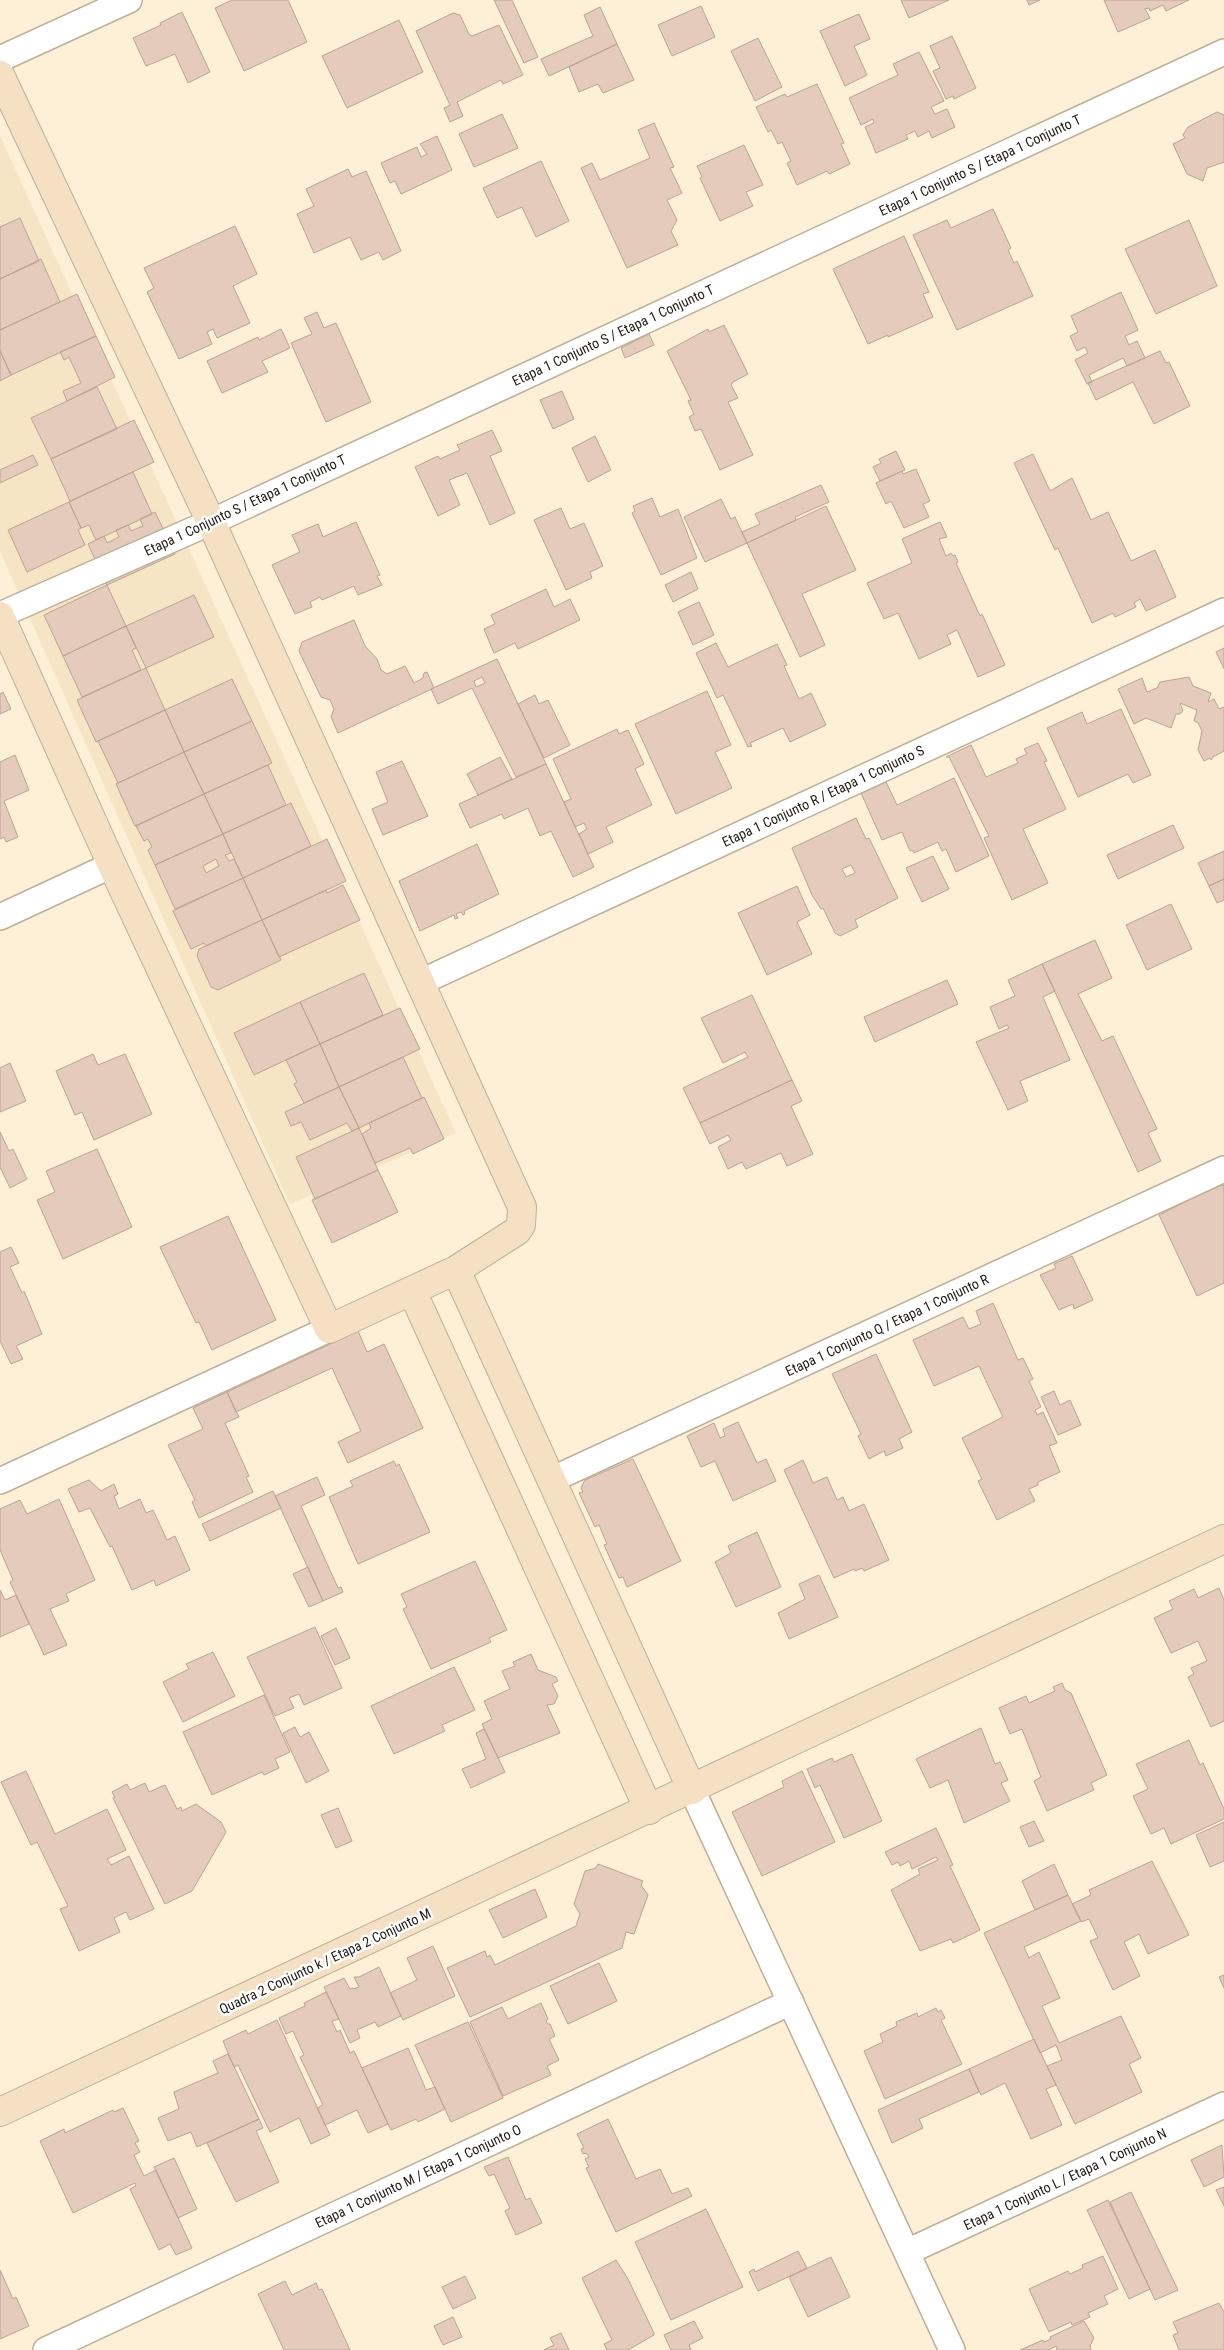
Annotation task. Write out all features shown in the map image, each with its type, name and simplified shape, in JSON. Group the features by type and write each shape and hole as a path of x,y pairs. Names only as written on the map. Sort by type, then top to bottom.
{"street":[{"path":"0,59 129,0"},
{"name":"Etapa 1 Conjunto S / Etapa 1 Conjunto T","path":"0,615 211,522 1224,52"},
{"path":"0,75 211,522 522,1207 521,1225 517,1231 456,1270 0,1481"},
{"name":"Etapa 1 Conjunto R / Etapa 1 Conjunto S","path":"421,982 1224,611"},
{"path":"0,615 112,865 329,1328"},
{"path":"0,917 112,865"},
{"name":"Etapa 1 Conjunto Q / Etapa 1 Conjunto R","path":"551,1480 1224,1169"},
{"path":"456,1270 692,1790 952,2350"},
{"path":"412,1290 649,1810"},
{"name":"Quadra 2 Conjunto k / Etapa 2 Conjunto M","path":"0,2112 1224,1540"},
{"name":"Etapa 1 Conjunto M / Etapa 1 Conjunto O","path":"46,2350 791,2002"},
{"name":"Etapa 1 Conjunto L / Etapa 1 Conjunto N","path":"907,2252 1224,2106"}],"shaded area":[{"path":"0,136 456,1133 290,1204 0,551"}],"building":[{"path":"232,0 288,0 307,42 244,71 215,8"},
{"path":"494,0 512,0 538,57 524,63"},
{"path":"901,0 949,0 909,18"},
{"path":"1027,0 1040,0 1029,5"},
{"path":"1104,0 1189,0 1166,11 1163,5 1150,11 1149,8 1145,9 1150,18 1118,32"},
{"path":"701,6 715,37 672,56 658,25"},
{"path":"600,7 617,44 549,76 541,59 593,36 584,15"},
{"path":"182,12 210,72 188,83 175,54 146,66 133,38 161,25 160,23"},
{"path":"453,13 460,15 469,34 472,36 499,25 523,75 503,84 501,80 457,102 463,116 450,122 444,108 450,105 416,31"},
{"path":"859,14 870,39 854,46 867,75 845,86 820,31"},
{"path":"399,20 423,72 347,108 322,56"},
{"path":"952,36 976,88 954,99 953,96 946,99 933,71 940,68 930,46"},
{"path":"758,38 782,87 755,101 731,51"},
{"path":"617,44 634,80 603,93 598,84 579,92 569,67"},
{"path":"919,52 944,101 931,107 935,114 947,109 955,127 932,138 929,131 918,137 915,131 906,135 908,139 876,153 865,127 874,123 873,119 861,125 849,98 898,75 893,64"},
{"path":"817,84 844,143 841,144 850,164 829,174 827,171 797,185 787,163 791,161 782,142 778,144 771,130 768,132 756,107 785,94 787,97"},
{"path":"1217,112 1224,115 1224,162 1207,168 1203,181 1187,174 1173,144 1185,138 1183,135 1188,127"},
{"path":"502,114 518,148 474,167 459,134"},
{"path":"654,123 674,167 670,168 682,193 667,200 677,220 671,231 678,245 627,268 581,168 592,163 600,180 650,158 638,130"},
{"path":"437,136 452,170 401,194 395,181 390,183 381,163 417,147 421,157 427,154 420,144"},
{"path":"744,145 763,185 746,192 753,206 720,221 700,178 702,177 697,166"},
{"path":"541,161 569,221 536,237 522,207 497,218 483,188"},
{"path":"348,169 352,177 366,171 401,251 383,260 379,252 361,260 350,237 314,253 297,214 314,206 306,189"},
{"path":"993,209 1011,248 1008,250 1014,263 1017,261 1033,296 957,330 913,235 947,220 951,228"},
{"path":"20,218 39,261 0,279 0,227"},
{"path":"1189,220 1217,286 1156,314 1125,249"},
{"path":"235,226 257,274 233,286 250,323 217,338 213,329 207,332 212,344 179,359 147,292 154,288 144,268"},
{"path":"904,236 929,292 923,294 933,317 868,344 833,269"},
{"path":"41,259 60,302 0,330 0,279"},
{"path":"1121,292 1138,330 1125,336 1129,345 1137,341 1145,358 1127,366 1123,358 1089,375 1092,382 1087,384 1075,360 1088,353 1085,347 1077,351 1070,336 1078,332 1071,316"},
{"path":"77,294 96,336 11,375 0,351 0,330"},
{"path":"317,312 324,328 336,323 371,402 326,422 291,343 312,334 304,318"},
{"path":"724,325 748,374 733,382 731,385 738,398 728,402 753,455 720,470 701,429 695,431 689,417 694,414 688,401 691,400 667,351 708,329 709,332"},
{"path":"281,329 290,348 262,361 268,372 222,393 207,361 258,337 259,340"},
{"path":"649,334 654,345 625,358 621,348"},
{"path":"96,336 115,377 67,401 63,391 81,383 69,357 64,360 60,352"},
{"path":"0,351 11,375 0,381"},
{"path":"1160,351 1166,363 1169,362 1190,406 1154,424 1133,382 1096,400 1088,383"},
{"path":"97,387 117,429 51,459 31,418"},
{"path":"562,391 574,419 553,429 540,400"},
{"path":"134,420 154,462 70,501 51,459"},
{"path":"492,430 502,451 490,456 515,513 490,525 467,473 449,480 460,505 438,516 415,467 438,456 440,459 460,450 457,445"},
{"path":"595,436 611,470 588,482 572,448"},
{"path":"896,451 905,470 880,481 873,467 881,463 879,459"},
{"path":"1033,454 1050,491 1072,478 1091,520 1108,512 1131,561 1155,550 1176,597 1146,611 1140,599 1134,603 1136,607 1115,617 1113,613 1092,623 1058,548 1055,550 1014,463"},
{"path":"33,455 38,465 0,483 0,470"},
{"path":"916,469 930,501 923,504 929,517 904,528 891,501 886,504 876,483 902,471 903,474"},
{"path":"133,472 152,514 96,540 89,525 81,528 69,502"},
{"path":"821,485 829,502 795,517 796,520 747,543 742,532 760,524 755,514"},
{"path":"652,498 660,517 678,509 697,558 661,575 632,513 635,511 633,506"},
{"path":"721,499 731,519 735,517 747,543 705,562 684,517"},
{"path":"69,502 81,528 78,530 85,545 27,572 8,530"},
{"path":"826,506 856,570 802,594 825,645 800,657 747,543"},
{"path":"561,508 570,529 584,523 603,566 590,572 592,578 566,590 534,520"},
{"path":"155,512 175,554 107,585 88,544 104,536 107,543 119,537 116,530 128,525 131,531 143,526 140,519"},
{"path":"356,522 380,575 377,576 382,585 358,595 354,586 322,600 320,597 310,602 312,607 295,614 272,565 300,552 292,535 318,524 323,537"},
{"path":"940,522 947,537 939,539 946,556 951,553 953,556 955,555 958,562 956,563 980,616 982,614 1005,665 978,677 957,630 947,635 951,644 919,659 898,613 884,619 867,583 912,563 902,539"},
{"path":"691,572 698,589 673,602 665,585"},
{"path":"107,585 126,626 63,656 44,615"},
{"path":"546,589 554,607 570,599 580,620 518,649 515,643 494,653 484,629 495,624 491,615"},
{"path":"194,595 214,637 146,668 126,626"},
{"path":"699,602 714,635 693,645 678,612"},
{"path":"354,620 365,646 377,659 381,670 387,674 405,666 414,683 423,678 424,673 427,672 434,688 338,733 331,717 334,709 330,700 321,697 299,651 302,642"},
{"path":"126,626 136,648 132,650 141,670 82,697 63,656"},
{"path":"716,643 728,667 777,644 787,665 784,666 799,699 811,693 826,725 790,742 783,728 750,743 752,746 748,747 723,695 717,698 696,653"},
{"path":"1224,648 1224,669 1216,652"},
{"path":"497,659 546,764 516,777 472,688 438,704 431,689","holes":["482,677 485,683 476,687 474,681"]},
{"path":"146,668 165,710 96,742 77,700"},
{"path":"1189,677 1193,686 1211,693 1208,702 1214,699 1219,709 1224,707 1224,751 1211,760 1210,758 1204,761 1198,750 1202,731 1198,723 1194,721 1197,710 1180,703 1183,711 1180,714 1176,714 1171,728 1146,718 1134,724 1118,689 1142,678 1147,692 1157,688 1160,682"},
{"path":"232,679 252,721 184,752 165,710"},
{"path":"707,691 731,745 715,752 732,788 676,814 635,724"},
{"path":"3,692 11,709 0,714 0,694"},
{"path":"535,695 539,704 548,700 570,745 544,758 518,704"},
{"path":"1121,709 1151,775 1133,783 1128,774 1078,797 1047,728 1082,712 1087,724"},
{"path":"165,710 184,752 118,783 98,741"},
{"path":"252,721 272,763 204,794 184,752"},
{"path":"617,729 619,734 628,730 644,764 635,769 652,805 606,827 613,842 588,854 579,834 587,829 584,823 575,827 564,802 571,799 553,759"},
{"path":"1038,743 1047,761 1044,762 1066,809 1023,829 1048,883 1012,900 984,838 989,836 949,757 946,757 971,745 986,777 1018,763 1016,759 1027,754 1024,749"},
{"path":"184,752 204,794 135,826 116,784"},
{"path":"15,755 29,790 4,801 18,837 6,842 4,837 0,839 0,762"},
{"path":"500,757 512,779 478,795 467,774"},
{"path":"402,761 428,816 383,835 372,809 388,802 376,772"},
{"path":"546,764 594,867 573,877 551,831 540,836 528,808 504,819 502,814 470,828 459,804"},
{"path":"268,765 286,805 223,834 204,794"},
{"path":"954,778 989,856 956,872 946,849 942,851 938,842 914,853 912,850 910,851 902,832 882,840 861,793 886,782 897,805"},
{"path":"204,794 223,834 155,865 148,850 152,847 148,839 144,841 136,826"},
{"path":"291,803 311,846 243,878 223,834"},
{"path":"856,818 866,839 869,838 898,898 855,920 858,927 840,936 835,933 823,908 821,909 812,895 792,848","holes":["851,865 855,873 846,877 842,869"]},
{"path":"1173,825 1184,848 1118,879 1107,855"},
{"path":"223,834 231,853 225,855 229,861 234,859 243,878 175,909 155,865","holes":["216,859 219,866 206,873 203,866"]},
{"path":"327,839 346,881 262,920 243,878"},
{"path":"477,844 499,894 464,911 465,914 463,915 461,912 456,914 458,918 455,919 454,915 420,931 399,881"},
{"path":"1224,851 1224,879 1209,886 1198,863"},
{"path":"933,856 949,889 922,902 906,868"},
{"path":"243,878 262,920 206,946 204,943 191,949 173,911"},
{"path":"1224,879 1224,900 1217,903 1209,886"},
{"path":"343,885 360,920 279,957 262,920 326,890 327,893"},
{"path":"797,886 810,915 797,922 812,954 767,975 738,913"},
{"path":"1171,904 1192,949 1147,970 1126,925"},
{"path":"262,920 281,960 218,990 211,987 197,956 199,949"},
{"path":"1095,940 1112,978 1078,994 1102,1041 1113,1036 1157,1129 1148,1133 1161,1161 1138,1172 1042,964"},
{"path":"1042,964 1055,991 1043,997 1070,1060 1020,1081 1028,1101 1008,1110 976,1042 1009,1028 1007,1025 999,1029 990,1007 1015,996 1008,980"},
{"path":"364,973 383,1015 320,1044 300,1002"},
{"path":"947,980 958,1004 875,1042 864,1017"},
{"path":"752,995 792,1080 700,1123 683,1088 748,1057 745,1052 723,1063 701,1018"},
{"path":"300,1002 320,1044 254,1075 234,1033"},
{"path":"400,1008 420,1049 339,1087 320,1044"},
{"path":"320,1044 339,1087 304,1103 294,1084 297,1082 286,1060"},
{"path":"93,1054 98,1065 125,1054 152,1114 94,1140 82,1112 75,1115 56,1071"},
{"path":"403,1057 422,1098 359,1128 339,1087"},
{"path":"10,1063 26,1101 0,1112 0,1068"},
{"path":"792,1080 802,1101 791,1106 813,1154 787,1166 781,1153 746,1169 742,1162 728,1169 718,1147 731,1140 728,1135 710,1144 700,1123"},
{"path":"339,1087 359,1128 352,1131 347,1123 310,1140 301,1122 291,1126 285,1112"},
{"path":"424,1097 444,1139 413,1154 410,1148 375,1163 362,1134 371,1128 369,1123"},
{"path":"359,1128 378,1170 315,1199 296,1157"},
{"path":"0,1132 9,1151 13,1149 27,1179 10,1188 0,1167"},
{"path":"97,1149 132,1227 63,1259 37,1200 55,1192 46,1171"},
{"path":"378,1170 398,1212 332,1243 312,1200"},
{"path":"1220,1184 1221,1186 1224,1185 1224,1283 1197,1296 1159,1215"},
{"path":"228,1216 276,1320 212,1350 199,1322 196,1323 160,1247"},
{"path":"11,1247 19,1263 10,1267 22,1293 24,1291 42,1334 16,1346 23,1359 11,1364 0,1341 0,1252"},
{"path":"1072,1256 1093,1300 1074,1309 1073,1304 1059,1310 1040,1275 1056,1268 1054,1264"},
{"path":"993,1303 1018,1360 1023,1358 1033,1379 1029,1381 1041,1407 1035,1410 1037,1415 1043,1412 1057,1443 1049,1446 1060,1472 1038,1482 1038,1485 1029,1489 1035,1501 997,1520 978,1481 982,1479 962,1438 1003,1417 979,1366 934,1386 913,1340 963,1317 969,1329 981,1324 976,1311"},
{"path":"358,1331 367,1352 384,1344 423,1428 348,1463 338,1442 361,1431 332,1368 236,1412 227,1392"},
{"path":"876,1354 912,1432 899,1439 903,1448 886,1456 884,1451 869,1459 858,1436 861,1434 832,1374"},
{"path":"1054,1391 1060,1405 1070,1400 1081,1425 1058,1435 1041,1397"},
{"path":"227,1392 239,1417 225,1423 249,1476 246,1477 253,1492 199,1518 192,1502 195,1500 168,1445 203,1429 193,1408"},
{"path":"738,1422 757,1463 766,1459 776,1481 733,1501 715,1461 701,1467 687,1436 714,1423 720,1438 725,1436 723,1429"},
{"path":"633,1459 681,1561 627,1587 623,1577 619,1578 604,1545 607,1544 599,1525 595,1527 579,1493 583,1492 581,1488 585,1480"},
{"path":"803,1460 813,1483 827,1477 837,1500 843,1497 849,1511 864,1504 889,1560 864,1571 862,1568 855,1571 854,1569 834,1578 784,1470"},
{"path":"394,1461 396,1466 399,1464 430,1532 358,1564 329,1497 353,1486 350,1481"},
{"path":"317,1477 325,1495 301,1506 338,1588 341,1587 343,1592 323,1601 275,1496"},
{"path":"89,1480 101,1491 114,1484 118,1494 114,1496 119,1509 140,1499 146,1513 153,1510 167,1540 175,1536 190,1570 156,1586 154,1580 132,1590 112,1546 110,1547 90,1508 79,1512 68,1489"},
{"path":"273,1491 281,1508 210,1541 202,1524"},
{"path":"59,1499 95,1580 66,1594 69,1601 50,1609 67,1645 44,1655 10,1582 13,1580 0,1550 0,1509 20,1500 27,1514"},
{"path":"757,1532 781,1587 736,1607 715,1562 731,1553 728,1546"},
{"path":"475,1561 507,1630 489,1638 491,1642 431,1669 403,1609 407,1607 401,1594"},
{"path":"308,1567 323,1601 309,1607 293,1574"},
{"path":"819,1575 838,1617 789,1639 778,1613 805,1599 799,1584"},
{"path":"1219,1588 1224,1600 1224,1721 1211,1727 1188,1677 1194,1674 1191,1668 1207,1661 1198,1641 1171,1653 1154,1618 1173,1609 1169,1601 1194,1589 1198,1598"},
{"path":"0,1590 5,1600 16,1595 29,1624 0,1637"},
{"path":"315,1627 342,1688 304,1705 299,1694 289,1698 294,1708 275,1716 247,1657"},
{"path":"336,1628 350,1658 335,1665 321,1636"},
{"path":"213,1652 235,1696 183,1722 163,1682 189,1669 186,1664"},
{"path":"531,1654 538,1670 556,1677 558,1681 552,1684 558,1696 554,1704 547,1705 560,1733 498,1758 482,1724 492,1719 484,1701 510,1689 502,1671 515,1666 513,1662"},
{"path":"454,1667 475,1710 442,1725 445,1731 394,1754 371,1706"},
{"path":"1062,1683 1065,1690 1071,1693 1107,1775 1091,1783 1094,1790 1047,1811 1034,1781 1041,1777 1022,1729 1010,1734 999,1708 1026,1696 1029,1703 1055,1691 1053,1687"},
{"path":"264,1695 290,1752 275,1759 279,1768 264,1775 262,1772 212,1795 183,1732"},
{"path":"295,1727 300,1737 309,1732 329,1771 306,1783 283,1733"},
{"path":"981,1728 995,1764 1000,1762 1008,1780 1001,1783 1010,1801 964,1823 948,1780 930,1788 916,1759"},
{"path":"484,1729 505,1772 471,1788 462,1769 486,1759 476,1733"},
{"path":"1189,1740 1200,1765 1203,1763 1224,1809 1224,1819 1171,1844 1164,1828 1151,1834 1133,1796 1148,1789 1136,1764"},
{"path":"852,1754 882,1821 844,1838 820,1785 815,1788 807,1769 832,1758 834,1762"},
{"path":"26,1771 55,1834 107,1809 126,1850 107,1859 111,1865 129,1856 154,1909 130,1920 126,1912 114,1918 120,1932 79,1951 60,1909 68,1906 37,1842 31,1845 1,1782"},
{"path":"802,1771 835,1842 762,1876 732,1812 784,1787 782,1781"},
{"path":"145,1783 149,1792 165,1785 177,1809 181,1807 182,1811 196,1804 221,1822 226,1832 192,1891 165,1904 113,1798 115,1797 112,1792 127,1784 130,1790"},
{"path":"338,1808 352,1841 336,1848 321,1815"},
{"path":"1034,1821 1044,1841 1029,1847 1020,1827"},
{"path":"1224,1822 1224,1861 1210,1867 1196,1835"},
{"path":"936,1828 953,1865 950,1866 980,1930 953,1943 951,1939 920,1951 891,1890 920,1874 918,1869 938,1860 936,1857 912,1869 909,1861 900,1866 898,1862 892,1865 885,1852"},
{"path":"1152,1861 1189,1935 1148,1954 1139,1934 1124,1942 1140,1976 1113,1990 1090,1941 1098,1938 1089,1919 1081,1922 1072,1904 1091,1895 1089,1890"},
{"path":"598,1864 643,1881 641,1885 648,1895 634,1934 626,1932 622,1948 470,2017 447,1968 485,1951 487,1957 490,1955 495,1965 576,1926 580,1914 574,1904 585,1871 596,1868"},
{"path":"1054,1864 1068,1895 1035,1910 1022,1881"},
{"path":"535,1889 547,1917 503,1938 489,1910"},
{"path":"1068,1895 1081,1921 1024,1947 1029,1958 1039,1952 1060,1998 1042,2006 1059,2043 1121,2016 1141,2058 1129,2064 1142,2092 1075,2124 1047,2066 1062,2060 1056,2045 1040,2053 984,1933"},
{"path":"433,1946 455,1996 403,2020 390,1993 417,1980 407,1958"},
{"path":"599,1963 617,2001 568,2024 550,1986"},
{"path":"379,1967 401,2016 378,2027 375,2022 357,2030 360,2038 350,2043 324,1987 344,1978 350,1989 354,1989 359,1987 354,1977 359,1977"},
{"path":"1224,1975 1224,1988 1219,1977"},
{"path":"326,1992 339,2019 332,2021 337,2032 340,2030 350,2053 354,2051 388,2124 368,2133 357,2110 325,2125 317,2108 323,2105 300,2057 304,2055 293,2031 286,2034 279,2018 305,2006 304,2003"},
{"path":"541,2003 548,2019 546,2021 550,2024 555,2036 549,2039 559,2060 547,2066 551,2075 503,2096 470,2022 502,2007 508,2019"},
{"path":"936,2008 938,2012 941,2010 945,2018 941,2020 962,2064 885,2099 864,2051 883,2042 880,2034 897,2026 896,2022 917,2013 918,2017"},
{"path":"277,2020 330,2135 311,2144 299,2118 270,2132 238,2065 234,2067 223,2041 246,2030 248,2034"},
{"path":"468,2022 503,2098 451,2122 415,2045"},
{"path":"1034,2039 1056,2085 1046,2089 1062,2125 1031,2139 1005,2083 981,2095 969,2069"},
{"path":"408,2048 426,2090 435,2087 445,2109 418,2122 416,2119 391,2130 362,2068"},
{"path":"228,2054 259,2119 197,2147 191,2132 168,2141 158,2118 179,2109 174,2092 218,2073 213,2061"},
{"path":"969,2069 979,2092 919,2119 923,2128 892,2143 878,2110"},
{"path":"123,2108 139,2141 135,2143 140,2152 134,2155 144,2176 156,2170 192,2248 176,2255 170,2244 159,2250 130,2189 136,2186 135,2183 73,2213 40,2141 64,2129 65,2133 113,2110 114,2112"},
{"path":"259,2119 263,2128 256,2131 279,2182 236,2202 207,2143"},
{"path":"608,2119 636,2179 660,2169 672,2194 688,2188 692,2196 616,2232 586,2168 589,2167 585,2159 589,2157 586,2153 583,2154 581,2149 584,2148 577,2134"},
{"path":"1222,2145 1224,2177 1204,2187 1191,2160"},
{"path":"508,2157 526,2200 530,2198 542,2223 516,2235 505,2211 510,2208 494,2174 489,2176 484,2167"},
{"path":"174,2158 197,2209 178,2218 154,2167"},
{"path":"1224,2187 1224,2206 1216,2190"},
{"path":"1131,2192 1178,2290 1155,2300 1110,2202"},
{"path":"1108,2200 1150,2289 1129,2299 1087,2210"},
{"path":"706,2209 743,2287 671,2320 635,2242"},
{"path":"798,2251 807,2268 758,2291 749,2272 754,2269 755,2272"},
{"path":"1103,2256 1118,2289 1104,2296 1108,2304 1088,2313 1090,2317 1072,2325 1071,2322 1049,2332 1029,2289 1068,2271 1070,2274 1083,2268 1082,2265"},
{"path":"831,2257 850,2297 808,2317 789,2277"},
{"path":"616,2260 628,2279 654,2333 654,2335 628,2350 607,2350 604,2344 612,2340 582,2278"},
{"path":"0,2270 13,2299 16,2297 29,2326 0,2339"},
{"path":"465,2276 476,2298 453,2309 442,2287"},
{"path":"285,2281 292,2295 316,2283 319,2290 322,2289 350,2350 284,2350 258,2294"},
{"path":"1219,2303 1224,2312 1224,2350 1179,2350 1173,2335 1178,2333 1173,2322"},
{"path":"453,2317 462,2337 443,2345 434,2326"},
{"path":"694,2321 703,2338 689,2345 691,2350 671,2350 664,2335"},
{"path":"1084,2321 1094,2338 1090,2346 1091,2350 1057,2350 1056,2346 1049,2350 1020,2350 1043,2340 1044,2342 1051,2339 1050,2337"},
{"path":"561,2333 569,2350 544,2350 554,2345 550,2338"}]}
